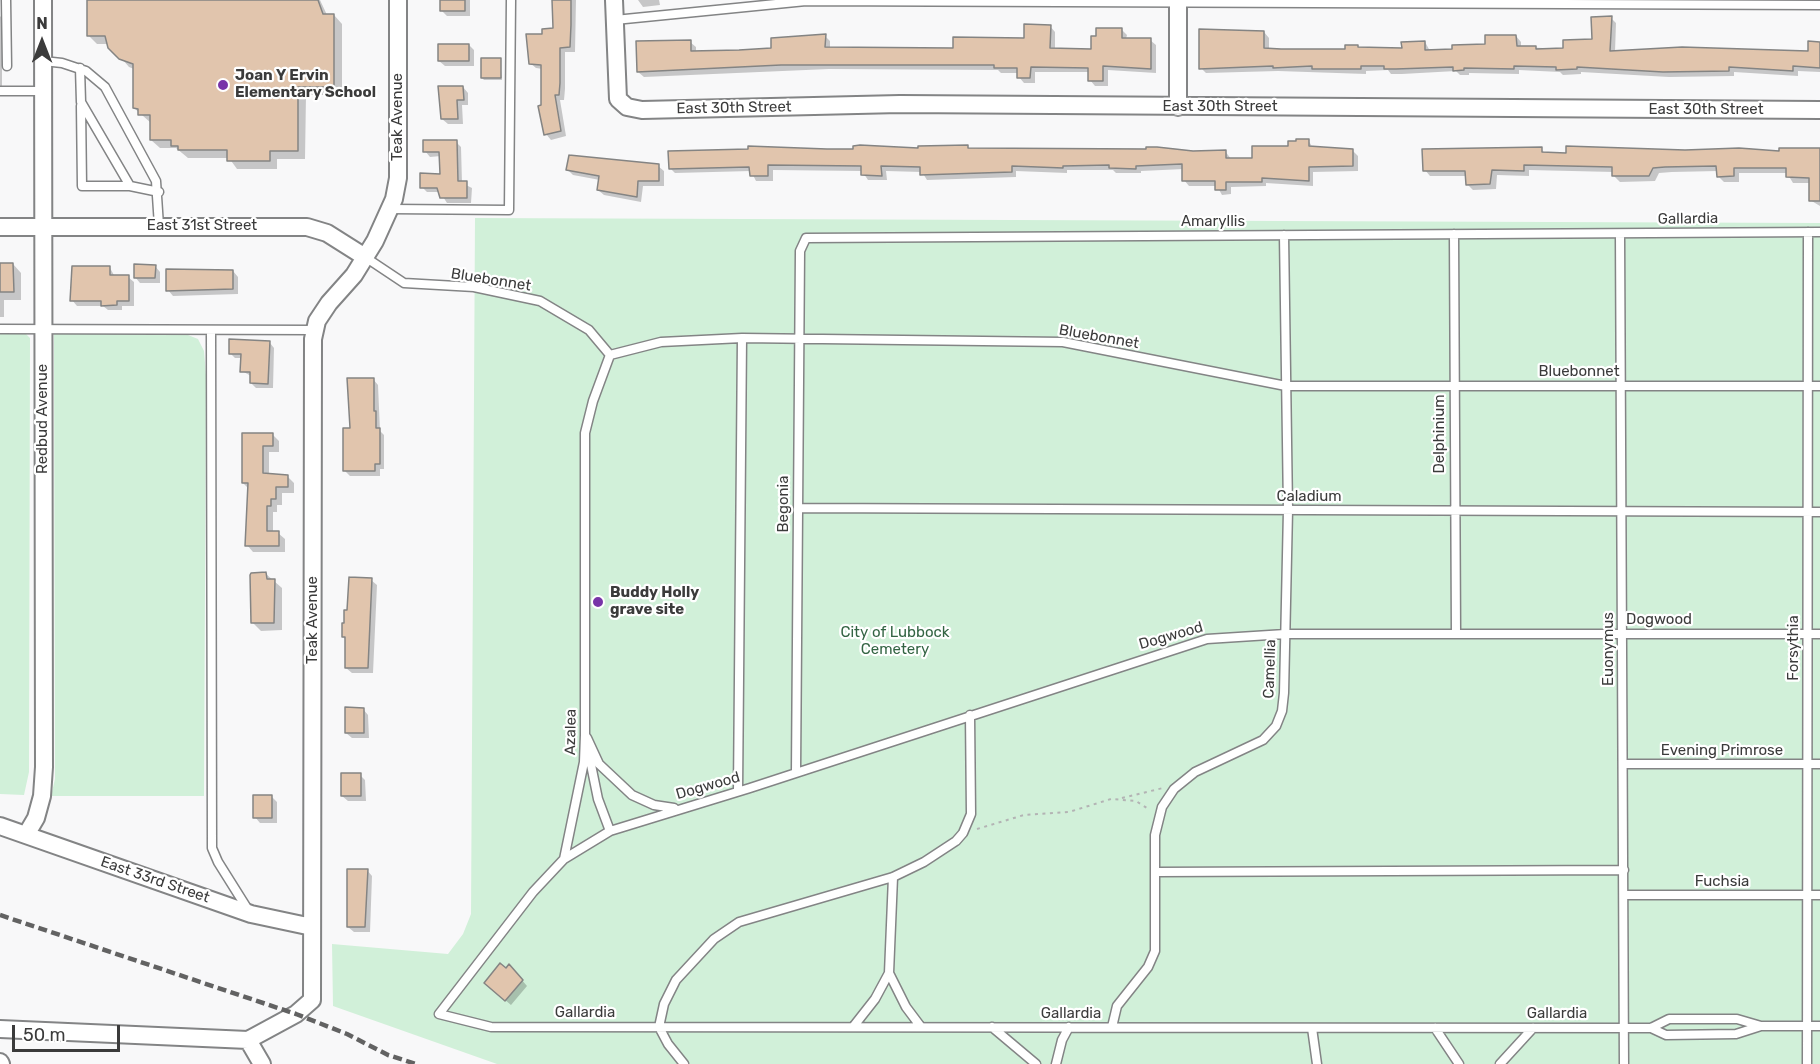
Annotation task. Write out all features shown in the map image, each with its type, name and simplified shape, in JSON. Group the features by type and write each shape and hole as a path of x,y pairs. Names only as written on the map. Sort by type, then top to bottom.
{"street":[{"name":"Redbud Avenue","path":"26,835 36,818 42,796 44,767 43,0"},
{"name":"Teak Avenue","path":"248,1040 296,1014 312,1000 312,380 315,330 317,321 329,303 354,274 365,257 391,209 398,178 398,0"},
{"path":"614,0 615,20"},
{"path":"1178,2 1178,107"},
{"name":"East 30th Street","path":"615,20 618,99 622,103 642,110 900,104 1820,110"},
{"name":"East 31st Street","path":"0,227 307,227 327,233 365,257"},
{"name":"East 33rd Street","path":"0,826 251,914 312,927"},
{"path":"0,1029 248,1040 262,1064"}],"lane":[{"path":"6,0 7,66"},
{"path":"391,209 509,210 511,0"},
{"path":"615,20 806,1 1820,5"},
{"path":"43,61 80,68 97,78 105,87 152,170 159,192 159,226"},
{"path":"80,68 82,186 130,186 159,192"},
{"path":"0,91 43,91"},
{"path":"81,102 130,186"},
{"path":"1808,232 1820,232"},
{"name":"Gallardia","path":"1620,234 1808,232"},
{"name":"Forsythia","path":"1807,1064 1808,232"},
{"name":"Delphinium","path":"1454,234 1453,511 1456,634"},
{"name":"Amaryllis","path":"806,238 1620,234"},
{"name":"Euonymus","path":"1620,234 1624,1064"},
{"name":"Camellia","path":"1112,1027 1117,1006 1148,968 1155,951 1157,872 1155,835 1162,807 1174,789 1204,767 1263,740 1276,726 1284,693 1288,510 1284,235"},
{"name":"Begonia","path":"796,772 800,251 806,238"},
{"name":"Bluebonnet","path":"365,257 404,283 474,287 540,301 589,330 610,355 661,342 742,338 1063,342 1286,386 1820,386"},
{"path":"0,328 315,330"},
{"path":"211,330 212,848 218,862 251,914"},
{"path":"738,791 742,338"},
{"name":"Azalea","path":"564,859 584,762 585,434 593,400 610,355"},
{"name":"Caladium","path":"798,508 1820,512"},
{"name":"Dogwood","path":"564,859 610,831 1208,639 1285,634 1820,634"},
{"path":"684,1064 668,1044 659,1027 664,1004 676,980 714,939 739,922 893,877 924,862 963,833 971,814 970,715"},
{"path":"585,735 599,764 632,795 654,806 678,809"},
{"path":"585,735 598,800 610,831"},
{"name":"Evening Primrose","path":"1623,764 1820,764"},
{"name":"Gallardia","path":"564,859 533,892 439,1014 491,1027 1651,1028 1666,1035 1678,1035 1736,1034 1761,1026"},
{"path":"1157,872 1623,870"},
{"path":"853,1027 875,999 889,974 893,877"},
{"name":"Fuchsia","path":"1624,895 1820,895"},
{"path":"889,974 906,1007 921,1027"},
{"name":"Gallardia","path":"1651,1028 1669,1019 1737,1019 1761,1026 1820,1026"},
{"path":"992,1027 1036,1064"},
{"path":"1056,1064 1062,1040 1069,1027"},
{"path":"1312,1028 1317,1064"},
{"path":"1435,1028 1459,1064"},
{"path":"1500,1064 1533,1028"}],"path":[{"path":"963,833 1024,815 1069,812 1160,788 1174,789"},
{"path":"1122,798 1143,805 1159,821"}],"green space":[{"name":"City of Lubbock Cemetery","path":"475,218 1820,223 1820,1064 497,1064 333,1006 332,944 448,954 463,934 471,914"},
{"path":"0,332 25,333 30,338 29,772 24,795 0,794"},
{"path":"54,333 183,333 198,339 204,351 206,375 204,796 51,796 55,779"}],"building":[{"path":"87,0 318,0 323,14 334,14 334,87 298,87 298,151 270,151 270,161 227,161 227,150 178,150 178,146 171,146 171,140 150,140 150,115 138,115 138,109 133,108 133,64 119,59 108,48 105,36 87,36"},
{"path":"440,0 465,0 465,11 440,11"},
{"path":"552,0 571,0 570,47 560,48 559,95 555,95 561,131 544,135 538,106 541,105 541,65 529,64 526,34 542,34 542,29 553,28"},
{"path":"1612,16 1610,51 1682,47 1808,51 1808,41 1820,42 1820,68 1793,66 1793,71 1729,67 1729,71 1663,72 1577,67 1577,69 1556,70 1556,67 1514,66 1514,69 1464,68 1464,70 1453,71 1453,67 1384,69 1384,66 1361,66 1361,69 1312,69 1312,66 1273,68 1273,66 1199,69 1199,29 1264,31 1264,48 1345,49 1345,45 1358,45 1358,47 1402,48 1401,42 1425,41 1425,50 1452,49 1452,45 1485,44 1485,35 1516,35 1517,46 1536,46 1536,49 1563,48 1563,40 1592,39 1591,17"},
{"path":"1024,24 1051,25 1050,48 1091,49 1091,36 1096,36 1096,28 1122,28 1122,38 1151,38 1151,69 1103,66 1103,81 1088,81 1088,68 1031,67 1030,78 1017,78 1017,68 994,68 994,65 781,65 637,72 636,41 691,40 691,51 739,50 771,48 771,38 826,34 825,47 953,48 953,37 1024,38"},
{"path":"438,44 469,44 469,61 438,61"},
{"path":"481,58 501,58 501,78 481,78"},
{"path":"438,86 463,86 464,100 457,100 458,119 441,119"},
{"path":"1296,139 1309,139 1309,146 1353,149 1353,166 1309,167 1309,181 1262,178 1262,182 1226,182 1226,190 1215,190 1215,181 1182,181 1182,164 1136,166 1136,169 1109,168 1109,165 1063,166 1063,168 1012,166 1012,172 920,175 920,167 881,166 882,176 861,175 861,166 768,165 768,176 750,176 749,167 669,169 668,151 748,149 748,146 853,149 853,146 860,145 918,148 918,146 968,145 968,148 1146,149 1146,147 1157,147 1193,151 1226,150 1226,158 1252,158 1252,146 1288,146 1288,141 1296,141"},
{"path":"423,140 457,140 458,181 467,181 467,198 440,198 437,188 420,188 420,173 440,174 439,152 423,152"},
{"path":"1566,146 1685,150 1739,148 1779,151 1779,148 1820,148 1820,201 1809,201 1809,178 1786,177 1786,168 1734,168 1734,176 1717,177 1716,166 1665,167 1653,168 1649,176 1612,176 1612,167 1524,165 1524,171 1492,170 1490,184 1466,185 1465,171 1423,171 1422,149 1542,147 1542,152 1566,153"},
{"path":"569,155 659,164 659,181 638,181 637,197 597,190 599,176 566,170"},
{"path":"0,263 13,263 14,292 0,292"},
{"path":"134,264 156,265 155,278 134,278"},
{"path":"72,266 110,266 110,275 129,275 129,301 117,301 117,305 101,306 101,301 70,301"},
{"path":"166,269 233,270 233,289 166,291"},
{"path":"229,339 270,341 268,384 250,383 250,372 240,372 241,354 229,354"},
{"path":"347,378 374,378 376,428 380,428 380,464 375,464 375,471 343,471 343,428 350,428"},
{"path":"242,433 273,433 273,446 263,446 263,473 288,475 288,487 276,487 276,499 271,499 271,506 267,506 267,531 279,531 279,546 245,546 248,483 242,483"},
{"path":"266,572 267,579 275,579 274,623 251,623 250,575"},
{"path":"349,577 372,578 368,668 345,668 345,637 342,637 342,623 344,623 344,610 347,610"},
{"path":"345,707 364,708 364,733 345,733"},
{"path":"341,773 361,773 361,796 341,796"},
{"path":"253,795 272,795 272,818 253,818"},
{"path":"347,869 368,869 365,927 347,927"},
{"path":"500,963 506,968 509,964 523,980 505,1001 484,983"}],"railway":[{"path":"0,915 296,1014 347,1034 388,1055 416,1064"}],"place":[{"name":"Joan Y Ervin Elementary School","path":"223,85"},
{"name":"Buddy Holly grave site","path":"598,602"}]}
